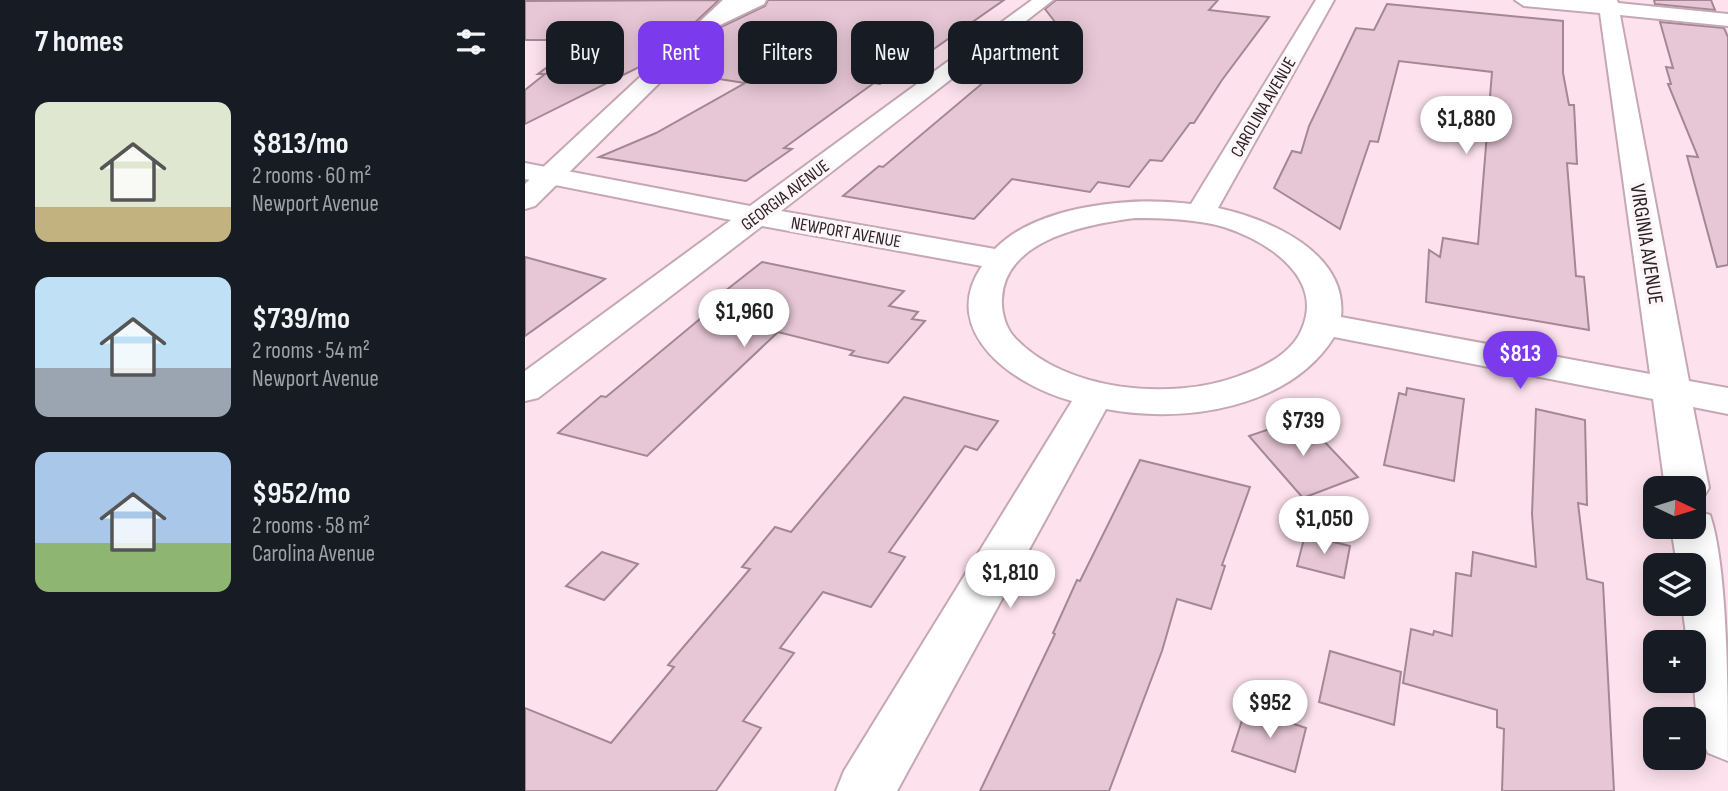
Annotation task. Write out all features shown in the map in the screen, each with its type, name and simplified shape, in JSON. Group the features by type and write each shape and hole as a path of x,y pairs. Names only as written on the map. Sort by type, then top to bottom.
{"street":[{"path":"713,21 734,0"},
{"path":"713,21 757,0"},
{"name":"GEORGIA AVENUE","path":"525,389 1044,0"},
{"name":"CAROLINA AVENUE","path":"1200,213 1325,0"},
{"path":"1524,0 1609,4 1728,20"},
{"name":"VIRGINIA AVENUE","path":"1609,4 1685,476"},
{"path":"525,200 538,173 640,84"},
{"name":"NEWPORT AVENUE","path":"538,173 1002,260"},
{"path":"1135,209 1200,213 1231,220 1260,231 1285,245 1306,262 1319,281 1325,302 1323,324 1311,346 1290,366 1261,383 1223,394 1182,401 1138,401 1095,395 1056,383 1024,366 1001,345 988,323 984,301 989,279 1002,260 1021,244 1045,230 1072,220 1135,209"},
{"path":"1323,324 1728,401"},
{"path":"865,791 1095,395"},
{"path":"1696,539 1728,735"}],"building":[{"path":"719,0 696,21 638,21 638,68 624,74 624,21 546,21 546,40 525,40 525,1"},
{"path":"768,0 1004,0 974,21 948,21 948,39 934,49 934,21 851,21 851,84 873,84 784,148 792,149 746,181 599,157 656,133 743,84 837,84 837,21 738,21 738,82 724,80 724,26 765,6"},
{"path":"1056,0 1218,0 1209,10 1269,17 1194,123 1190,123 1162,161 1150,160 1129,187 1098,182 1090,192 1012,179 974,219 843,196 879,166 883,167 981,84 1083,84 1083,21 1054,21 1045,9"},
{"path":"1654,0 1711,0 1715,10 1655,4"},
{"path":"1387,4 1563,21 1563,73 1569,105 1574,105 1577,164 1567,163 1576,276 1584,277 1589,330 1426,302 1429,250 1440,257 1443,238 1478,244 1492,72 1399,61 1378,142 1370,141 1340,229 1274,188 1292,151 1301,153 1309,126 1356,28 1374,30"},
{"path":"1660,22 1724,28 1728,37 1728,265 1717,267 1687,156 1698,157 1668,84 1671,84 1666,67 1673,68"},
{"path":"546,68 546,84 605,84 525,124 525,90 545,74 538,74"},
{"path":"525,257 605,279 525,336"},
{"path":"762,262 904,291 889,306 918,312 912,319 925,321 888,363 850,355 854,351 778,332 647,456 558,433 601,396 606,397 718,304 711,302"},
{"path":"1407,388 1464,399 1454,481 1384,465 1399,393 1406,395"},
{"path":"904,397 998,421 977,450 965,446 889,552 905,557 871,607 823,592 780,648 794,653 743,721 761,728 716,791 525,791 525,708 611,743 674,667 668,665 750,569 742,567 775,527 791,532"},
{"path":"1536,409 1585,420 1587,505 1578,503 1587,579 1603,583 1614,791 1502,791 1504,729 1497,727 1497,710 1403,683 1411,629 1433,635 1434,631 1452,636 1456,573 1471,576 1473,552 1536,567 1532,514"},
{"path":"1302,418 1358,477 1303,498 1249,436"},
{"path":"1140,460 1250,487 1222,565 1225,566 1211,609 1177,599 1162,651 1109,791 980,791 1055,634 1053,633 1077,580 1080,581"},
{"path":"1305,535 1350,546 1344,578 1297,566"},
{"path":"602,552 638,564 604,600 566,586"},
{"path":"1330,651 1401,672 1394,725 1319,702"},
{"path":"1246,708 1306,728 1295,772 1232,751"}]}
